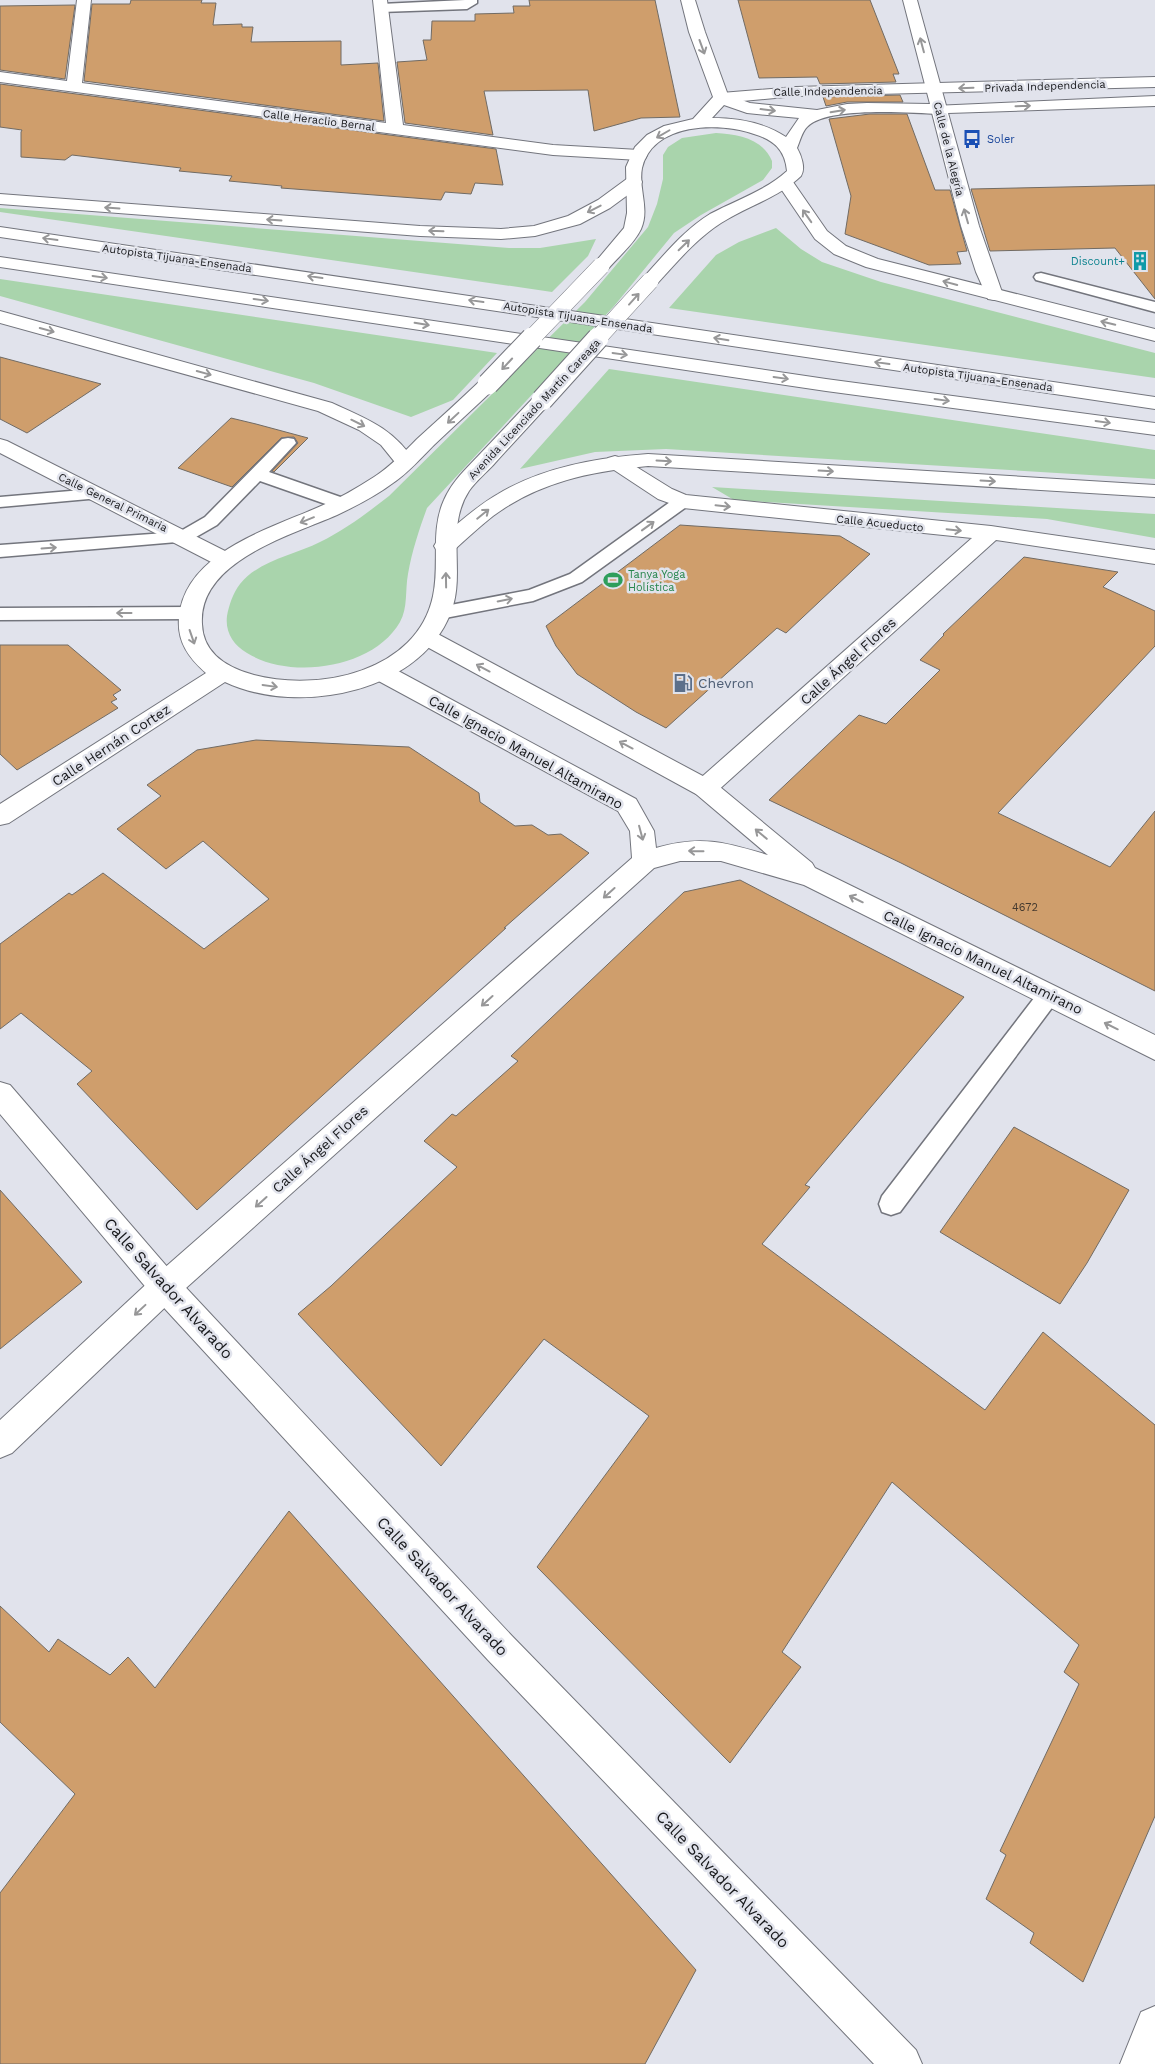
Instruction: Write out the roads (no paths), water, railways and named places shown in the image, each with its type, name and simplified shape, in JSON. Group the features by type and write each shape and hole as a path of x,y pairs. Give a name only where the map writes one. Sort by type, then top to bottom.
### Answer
{"main road":[{"path":"74,86 84,0"},
{"path":"688,0 697,32 721,98 747,108 817,115"},
{"name":"Calle de la Alegría","path":"910,0 965,214 977,254 994,295"},
{"path":"380,4 395,130"},
{"name":"Calle Heraclio Bernal","path":"0,77 553,150 639,155"},
{"name":"Privada Independencia","path":"934,89 1155,82"},
{"name":"Calle Independencia","path":"721,98 764,92 934,89"},
{"path":"698,123 721,98"},
{"name":"Privada Independencia","path":"939,109 1155,101"},
{"name":"Calle Independencia","path":"789,147 802,123 817,115 841,110 939,109"},
{"path":"639,155 651,141 668,130 698,123 745,125 772,136 789,147 795,158 795,172 785,183 820,235 840,250 872,263 1155,335"},
{"name":"Avenida Licenciado Martín Careaga","path":"639,155 634,168 636,216 633,228 601,266 488,384 388,477 343,504 271,534 225,560 200,588 190,613 189,629 198,653 223,673 266,686 306,689 336,685 381,672 408,655 426,637 440,613 446,590 447,522 452,504 460,488 684,244 714,220 785,183"},
{"path":"0,199 410,230 502,234 535,231 574,220 604,204 634,182"},
{"name":"Autopista Tijuana-Ensenada","path":"0,232 1155,403"},
{"path":"0,262 816,383 1155,429"},
{"path":"0,317 325,406 366,426 388,441 405,462"},
{"name":"Calle General Primaria","path":"0,446 183,537 225,560"},
{"path":"446,546 487,510 512,494 552,477 615,462 648,460 1155,491"},
{"name":"Calle Acueducto","path":"615,462 665,494 683,501 991,534 1155,557"},
{"name":"Calle Ángel Flores","path":"706,788 991,534"},
{"name":"Calle Ignacio Manuel Altamirano","path":"426,637 706,788 812,877"},
{"name":"Calle Ignacio Manuel Altamirano","path":"381,672 627,805 642,830 645,861 680,851 720,851 812,877 1155,1048"},
{"name":"Calle Hernán Cortez","path":"0,816 223,673"},
{"name":"Calle Ángel Flores","path":"0,1442 165,1287 645,861"},
{"name":"Calle Salvador Alvarado","path":"0,1094 165,1287 500,1648 902,2064"},
{"path":"1140,2064 1155,2026"}],"lane":[{"path":"380,4 466,5 472,3 471,0"},
{"path":"1041,278 1155,308"},
{"path":"0,551 183,537 211,520 288,444"},
{"path":"258,474 343,504"},
{"path":"0,502 94,494"},
{"path":"440,613 532,595 576,578 683,501"},
{"path":"0,614 190,613"},
{"path":"891,1204 1049,995"}],"place":[{"name":"Soler","path":"972,139"},
{"name":"Discount+","path":"1140,261"},
{"name":"Tanya Yoga Holística","path":"613,580"},
{"name":"Chevron","path":"683,683"}]}
